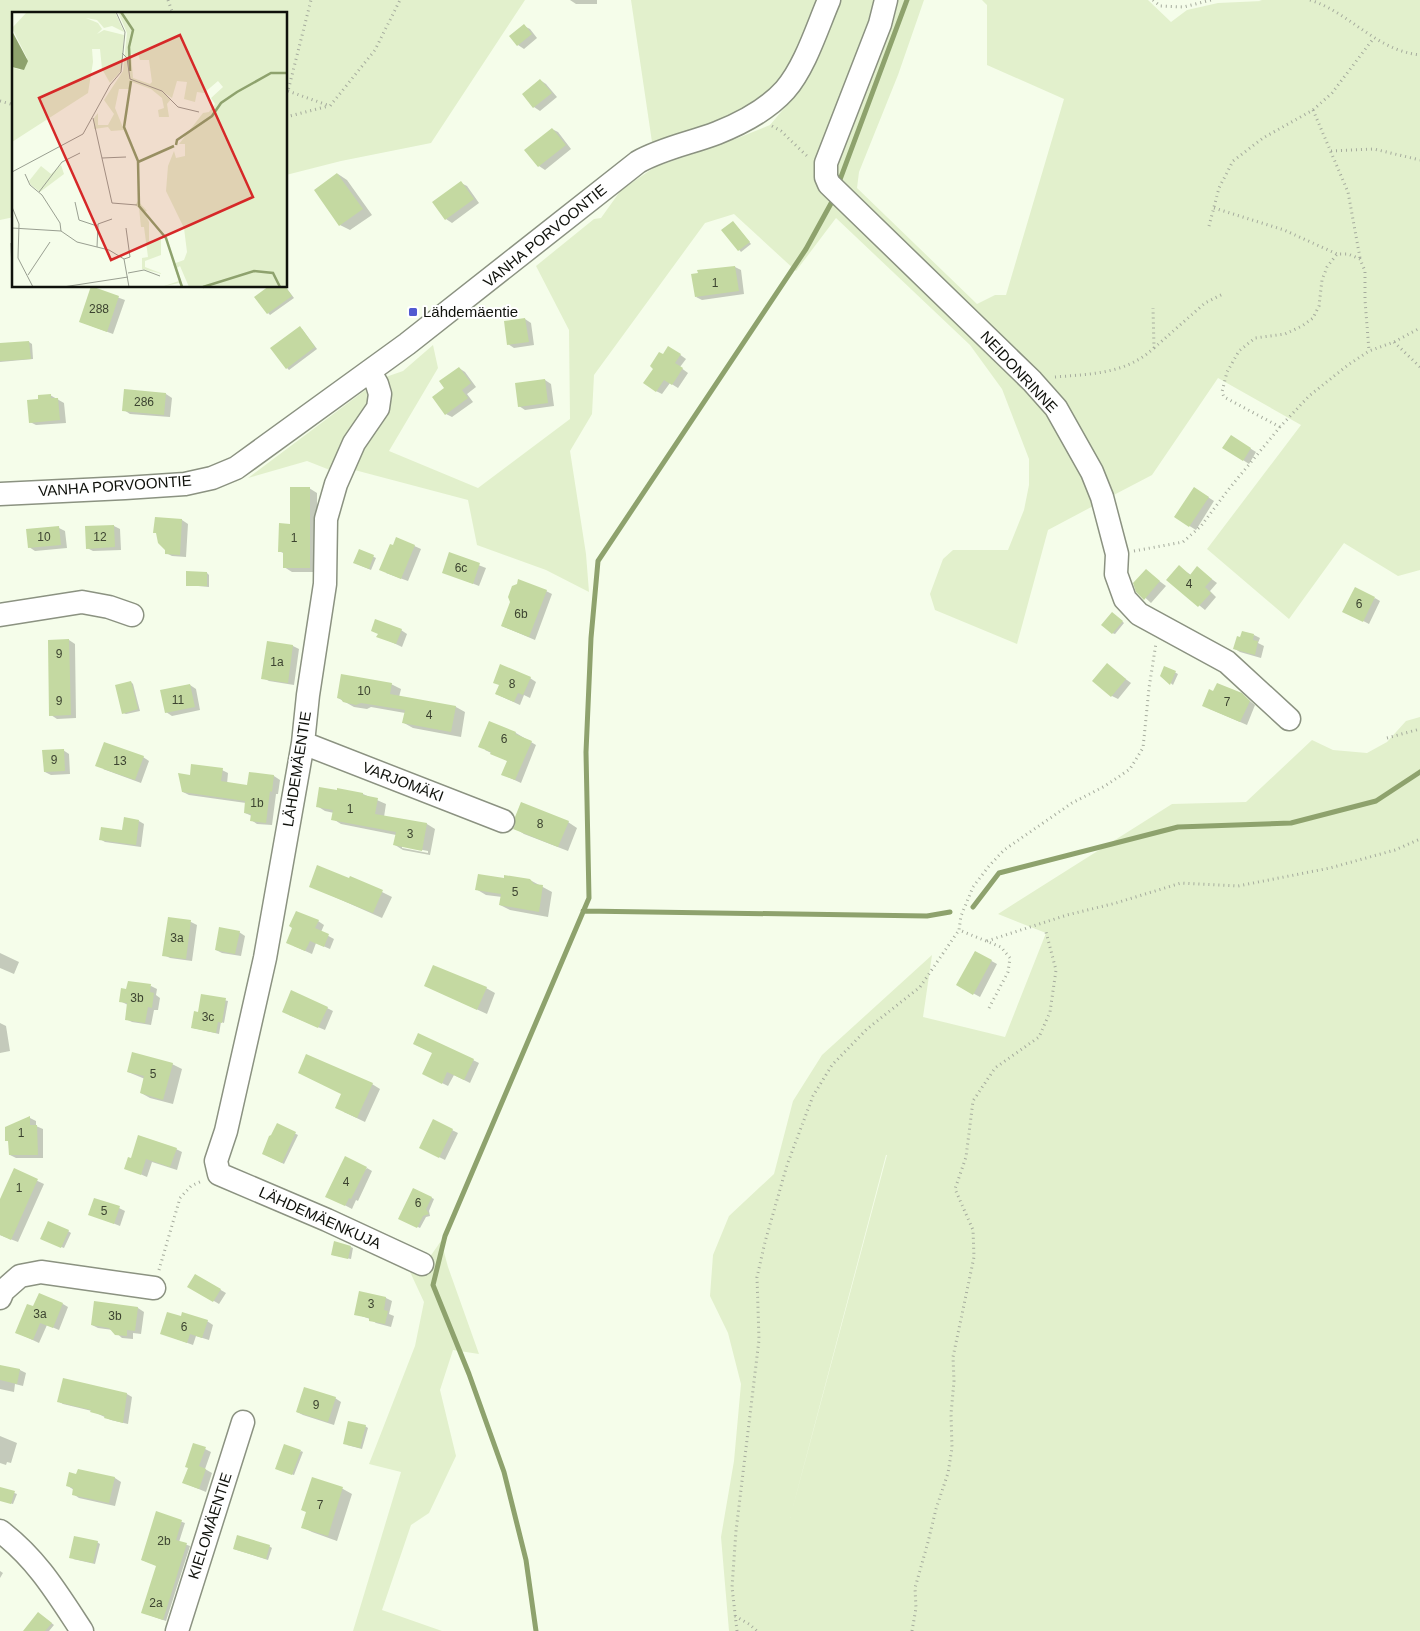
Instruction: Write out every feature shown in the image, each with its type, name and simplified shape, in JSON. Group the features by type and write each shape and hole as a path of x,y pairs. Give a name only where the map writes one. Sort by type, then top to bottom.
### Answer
{"street":[{"name":"VANHA PORVOONTIE","path":"0,494 185,484 212,478 236,468 370,372 491,280 638,162 683,143 717,133 747,119 772,102 786,89 798,71 829,0"},
{"path":"826,177 826,163 880,24 886,0"},
{"name":"NEIDONRINNE","path":"826,177 843,198 1032,381 1056,408 1092,472 1102,497 1117,554 1116,574 1125,599 1139,614 1227,662 1289,720"},
{"name":"LÄHDEMÄENTIE","path":"219,1174 216,1161 226,1131 265,958 303,743 308,695 325,584 326,520 336,484 354,443 378,408 380,394 378,384 370,372"},
{"path":"0,614 82,602 109,607 132,615"},
{"name":"VARJOMÄKI","path":"303,743 503,821"},
{"name":"LÄHDEMÄENKUJA","path":"219,1174 327,1220 422,1264"},
{"path":"1,1293 20,1276 41,1272 154,1288"},
{"name":"KIELOMÄENTIE","path":"177,1631 243,1422"},
{"path":"0,1531 15,1542 36,1563 82,1631"}],"path":[{"path":"168,0 172,12"},
{"path":"288,88 312,0"},
{"path":"288,116 330,106 374,50 400,0"},
{"path":"1152,0 1160,6 1184,6 1211,0"},
{"path":"1310,0 1321,4 1374,38 1407,54 1420,55"},
{"path":"1209,226 1219,188 1234,161 1262,138 1313,110 1332,93 1374,38"},
{"path":"288,92 330,106"},
{"path":"1313,110 1348,192 1360,259 1365,271 1369,351"},
{"path":"747,119 770,125 781,131 826,177"},
{"path":"1331,151 1374,149 1420,160"},
{"path":"1214,208 1284,230 1337,254 1348,254 1360,259"},
{"path":"1280,427 1224,397 1222,392 1227,372 1238,351 1255,338 1285,334 1313,318 1319,306 1322,280 1327,267 1337,254"},
{"path":"1032,381 1120,369 1145,357 1205,303 1223,294"},
{"path":"1153,308 1154,348"},
{"path":"1117,554 1183,542 1201,526 1280,427 1309,396 1369,351 1394,342 1420,328"},
{"path":"1394,342 1420,366"},
{"path":"737,1631 732,1587 736,1531 759,1340 757,1277 764,1242 787,1165 813,1096 832,1065 867,1029 920,987 959,930 961,916 973,887 1004,850 1072,803 1104,786 1130,769 1143,748 1149,688 1156,644 1162,626"},
{"path":"1387,738 1420,729"},
{"path":"987,941 1067,915 1181,883 1238,886 1330,868 1394,850 1420,839"},
{"path":"959,930 1001,947 1010,958 1008,972 989,1008"},
{"path":"912,1631 916,1608 914,1588 936,1508 948,1473 952,1448 953,1357 974,1257 974,1230 955,1189 966,1157 974,1101 995,1068 1039,1037 1050,1012 1056,970 1046,932"},
{"path":"154,1288 180,1198 191,1186 219,1174"},
{"path":"734,1616 757,1631"}],"green space":[{"path":"0,0 525,0 431,143 341,161 288,174 288,12 12,12 12,217 0,220"},
{"path":"631,0 816,0 792,67 763,101 703,130 652,142"},
{"path":"838,0 924,0 898,75 859,172 857,188 977,304 995,295 1006,295 1064,99 987,65 987,5 982,0 1148,0 1171,22 1187,10 1218,3 1262,1 1259,0 1420,0 1420,570 1398,576 1344,543 1289,619 1207,549 1301,425 1218,378 1152,475 1108,498 1044,401 1097,504 1048,530 1017,644 935,610 930,594 943,559 953,550 1008,550 1024,510 1029,485 1029,459 1002,389 970,345 836,218 796,271 734,214 705,223 594,375 592,414 570,451 586,554 589,592 546,570 477,545 468,500 347,468 380,379 403,371 433,345 438,368 389,451 478,488 570,419 569,330 536,266 594,219 601,218 621,190 655,167 770,125 803,86"},
{"path":"372,385 376,394 335,472 307,461 248,478"},
{"path":"1420,717 1420,1631 729,1631 721,1537 734,1461 741,1384 728,1333 710,1296 713,1255 729,1216 774,1174 793,1101 822,1055 932,955 923,1017 1005,1037 1046,933 998,914 1172,804 1246,802 1312,740 1333,750 1367,753 1387,742 1406,721","holes":["886,1155 887,1155 790,1518"]},
{"path":"441,1241 448,1267 479,1354 453,1350 440,1390 456,1456 429,1513 411,1525 382,1610 442,1631 353,1631 401,1472 369,1464 415,1346 424,1302 405,1261 427,1261"}],"building":[{"path":"524,24 532,34 517,46 509,36"},
{"path":"540,79 552,93 533,108 522,94"},
{"path":"552,128 566,145 538,167 524,150"},
{"path":"337,173 363,209 339,226 314,190"},
{"path":"461,181 474,199 445,220 432,202"},
{"path":"733,221 750,242 738,251 721,230"},
{"path":"735,266 739,291 695,297 691,274 698,273 697,270"},
{"path":"90,288 97,288 119,296 107,332 79,322"},
{"path":"266,288 286,288 292,296 267,314 254,297"},
{"path":"525,318 529,342 507,345 504,321"},
{"path":"300,326 315,347 286,369 270,348"},
{"path":"29,341 31,359 0,361 0,343"},
{"path":"668,346 681,354 675,363 683,368 672,385 664,380 656,392 643,383 653,369 650,366 659,352 663,354"},
{"path":"459,367 471,383 462,390 468,398 445,415 432,397 444,388 439,381"},
{"path":"545,379 548,403 518,407 515,383"},
{"path":"124,389 166,393 164,415 122,411"},
{"path":"51,394 51,398 58,398 60,420 29,423 27,400 38,399 38,395"},
{"path":"1231,435 1251,448 1243,461 1222,448"},
{"path":"290,487 310,487 310,568 283,568 283,552 278,552 279,523 290,524"},
{"path":"1194,487 1209,497 1189,527 1174,517"},
{"path":"155,517 182,519 180,555 165,554 165,550 158,543 156,533 153,533"},
{"path":"114,525 115,547 86,549 85,526"},
{"path":"59,526 61,545 28,548 26,529"},
{"path":"396,537 415,545 401,579 379,570 390,544 393,545"},
{"path":"359,549 374,555 369,569 353,563"},
{"path":"449,552 480,563 473,584 442,573"},
{"path":"1179,565 1190,575 1197,566 1212,579 1205,587 1211,593 1198,607 1166,580"},
{"path":"1146,569 1160,581 1144,600 1136,592 1133,583"},
{"path":"186,571 207,572 207,586 186,586"},
{"path":"518,579 547,590 529,637 501,626 510,602 508,597 512,586 517,584"},
{"path":"1355,587 1375,597 1363,622 1342,612"},
{"path":"1112,612 1123,621 1112,634 1101,625"},
{"path":"375,619 402,629 396,644 376,637 378,634 371,631"},
{"path":"1242,631 1254,634 1253,640 1258,641 1255,655 1233,649 1237,636 1240,637"},
{"path":"69,639 71,715 49,716 48,640"},
{"path":"267,641 293,645 288,683 261,679"},
{"path":"1107,663 1126,679 1111,697 1092,681"},
{"path":"500,664 531,677 523,695 518,693 514,702 495,694 499,685 493,683"},
{"path":"1164,666 1176,671 1170,685 1160,676"},
{"path":"341,674 392,683 390,694 456,706 451,732 402,723 405,710 343,702 337,698"},
{"path":"131,681 138,709 122,714 115,685"},
{"path":"1217,683 1242,693 1250,701 1240,722 1202,706 1209,689 1213,691"},
{"path":"190,684 195,707 165,713 160,690"},
{"path":"489,721 532,741 515,780 501,775 507,761 478,747"},
{"path":"104,742 144,756 135,780 95,766"},
{"path":"64,749 65,771 44,772 42,750"},
{"path":"191,764 223,768 221,781 247,785 249,772 274,775 266,823 250,821 251,814 244,813 245,801 182,792 178,773 190,775"},
{"path":"319,787 337,790 337,788 378,798 375,814 427,823 422,851 393,845 396,832 331,820 333,810 316,807"},
{"path":"521,802 569,821 558,847 513,829"},
{"path":"124,817 139,820 136,845 99,840 101,827 122,830"},
{"path":"317,865 383,890 373,913 309,887"},
{"path":"478,874 530,879 534,884 543,885 539,912 499,905 501,894 475,890"},
{"path":"296,911 319,920 315,928 329,934 324,947 310,941 305,951 286,943 292,928 289,926"},
{"path":"168,917 191,920 186,959 162,956"},
{"path":"219,927 240,931 235,954 215,950"},
{"path":"975,951 992,960 973,995 956,985"},
{"path":"433,965 487,987 477,1010 424,986"},
{"path":"128,981 151,984 150,992 154,993 152,1008 148,1007 145,1023 125,1020 127,1003 119,1002 121,988 126,989"},
{"path":"291,990 328,1007 318,1028 282,1012"},
{"path":"201,994 226,998 222,1023 218,1022 216,1033 191,1028 194,1011 198,1012"},
{"path":"418,1033 474,1059 464,1080 447,1072 442,1084 422,1074 432,1053 413,1044"},
{"path":"132,1052 173,1063 163,1100 140,1093 144,1076 127,1072"},
{"path":"306,1054 373,1083 357,1118 335,1108 341,1094 298,1073"},
{"path":"30,1116 30,1125 37,1125 38,1155 9,1155 8,1141 5,1141 5,1127"},
{"path":"433,1119 453,1129 439,1158 419,1148"},
{"path":"277,1123 296,1132 282,1163 262,1154 269,1136"},
{"path":"138,1135 177,1148 170,1167 146,1159 141,1175 124,1169 128,1157 131,1158"},
{"path":"345,1156 367,1167 351,1199 349,1198 345,1206 325,1197"},
{"path":"14,1168 38,1179 11,1240 0,1235 0,1199"},
{"path":"413,1188 432,1197 426,1209 429,1214 423,1216 417,1228 398,1219"},
{"path":"94,1198 120,1206 114,1224 88,1215"},
{"path":"48,1221 69,1230 61,1248 40,1239"},
{"path":"334,1241 351,1246 348,1259 331,1255"},
{"path":"195,1274 221,1289 213,1302 187,1287"},
{"path":"359,1291 386,1297 384,1310 388,1311 385,1324 369,1321 369,1318 354,1315"},
{"path":"39,1293 63,1303 53,1328 40,1323 33,1340 15,1333 27,1304 33,1306"},
{"path":"94,1301 138,1307 135,1331 127,1330 127,1336 115,1335 109,1328 91,1325"},
{"path":"167,1312 181,1316 182,1312 208,1320 202,1338 190,1334 187,1343 160,1334"},
{"path":"0,1365 20,1369 17,1384 0,1380"},
{"path":"63,1378 127,1393 123,1423 104,1418 105,1416 90,1412 91,1410 57,1402"},
{"path":"304,1387 336,1397 328,1422 296,1412"},
{"path":"348,1421 366,1425 360,1448 343,1444"},
{"path":"193,1443 206,1447 199,1466 206,1469 199,1489 182,1483 188,1468 185,1467"},
{"path":"284,1444 301,1450 292,1475 275,1469"},
{"path":"78,1469 115,1477 109,1503 72,1495 73,1488 66,1486 69,1472 76,1474"},
{"path":"312,1477 343,1487 328,1536 301,1528 306,1512 301,1510"},
{"path":"0,1487 15,1491 11,1504 0,1501"},
{"path":"156,1511 182,1520 176,1540 187,1543 163,1620 141,1613 156,1566 141,1560"},
{"path":"237,1535 270,1545 266,1559 233,1549"},
{"path":"74,1536 98,1541 93,1563 69,1558"},
{"path":"38,1612 52,1623 45,1631 23,1631"}],"waterway":[{"path":"838,185 907,0"},
{"path":"536,1631 526,1560 504,1472 469,1374 433,1285 445,1236 589,898 586,752 591,638 598,561 806,249 834,198"},
{"path":"973,907 999,873 1178,827 1291,823 1376,801 1420,772"},
{"path":"583,911 927,916 950,912"}],"place":[{"name":"Lähdemäentie","path":"413,312"}]}
